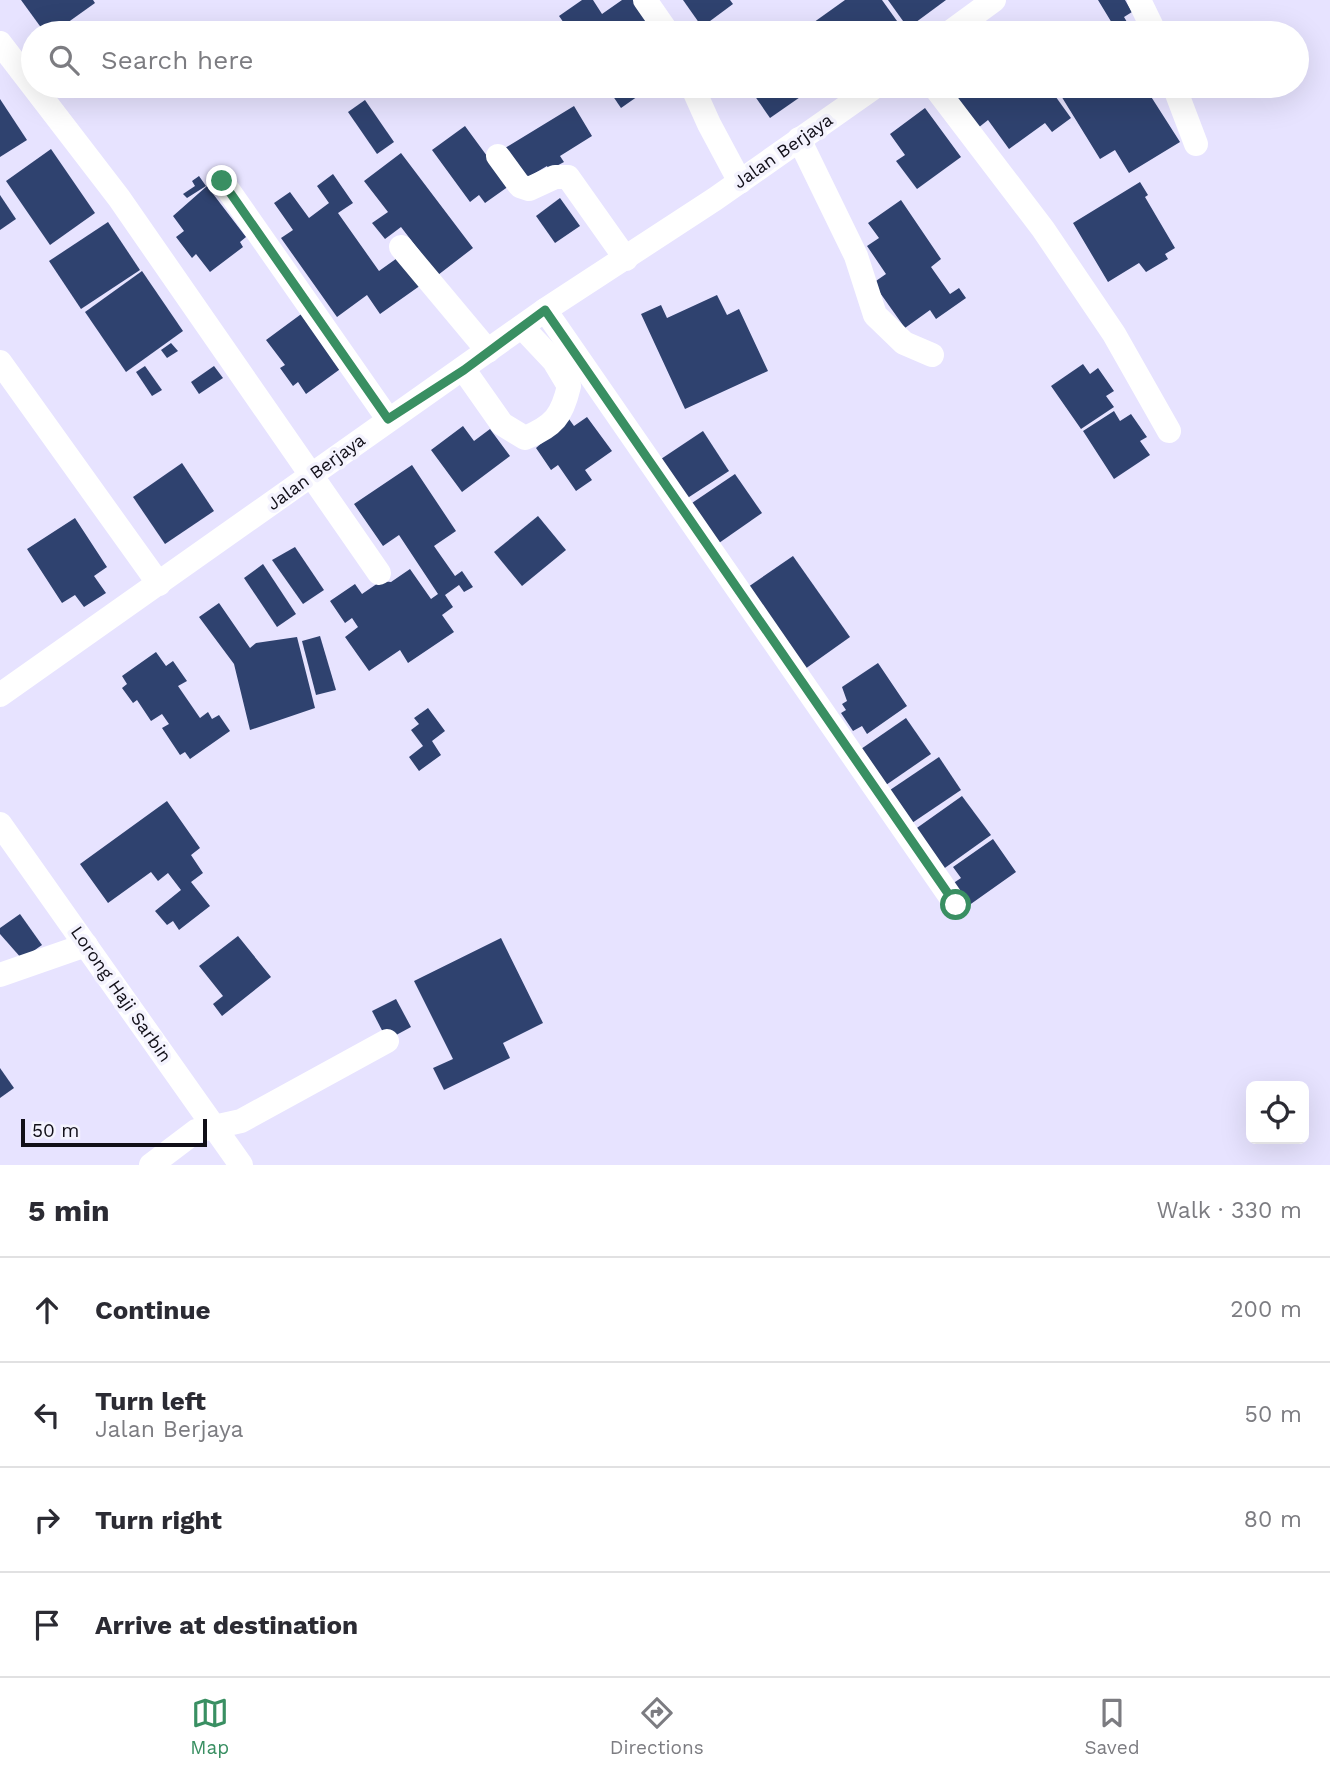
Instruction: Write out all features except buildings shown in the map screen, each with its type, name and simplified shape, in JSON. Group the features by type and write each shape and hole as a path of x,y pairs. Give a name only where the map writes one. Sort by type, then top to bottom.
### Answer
{"street":[{"path":"645,0 660,21"},
{"path":"968,8 993,0"},
{"path":"1139,0 1149,21"},
{"path":"0,43 21,70"},
{"path":"42,98 119,198 379,573"},
{"path":"698,98 740,182"},
{"name":"Jalan Berjaya","path":"0,695 312,477 388,419 464,370 545,310 740,182 859,98"},
{"path":"943,98 1043,229 1114,334 1169,430"},
{"path":"1179,98 1196,144"},
{"path":"799,139 856,256 875,315 904,343 932,355"},
{"path":"498,156 520,186 529,189 555,177 568,177 626,259"},
{"path":"222,181 388,419"},
{"path":"401,247 488,351"},
{"path":"545,310 956,905"},
{"path":"464,370 502,424 525,438 548,426 564,409 569,386 554,361 522,327"},
{"path":"0,362 159,583"},
{"name":"Lorong Haji Sarbin","path":"0,824 241,1165"},
{"path":"0,975 86,946"},
{"path":"150,1165 196,1131 241,1121 387,1041"}],"route":[{"path":"222,181 388,419 464,370 545,310 956,905"}]}
